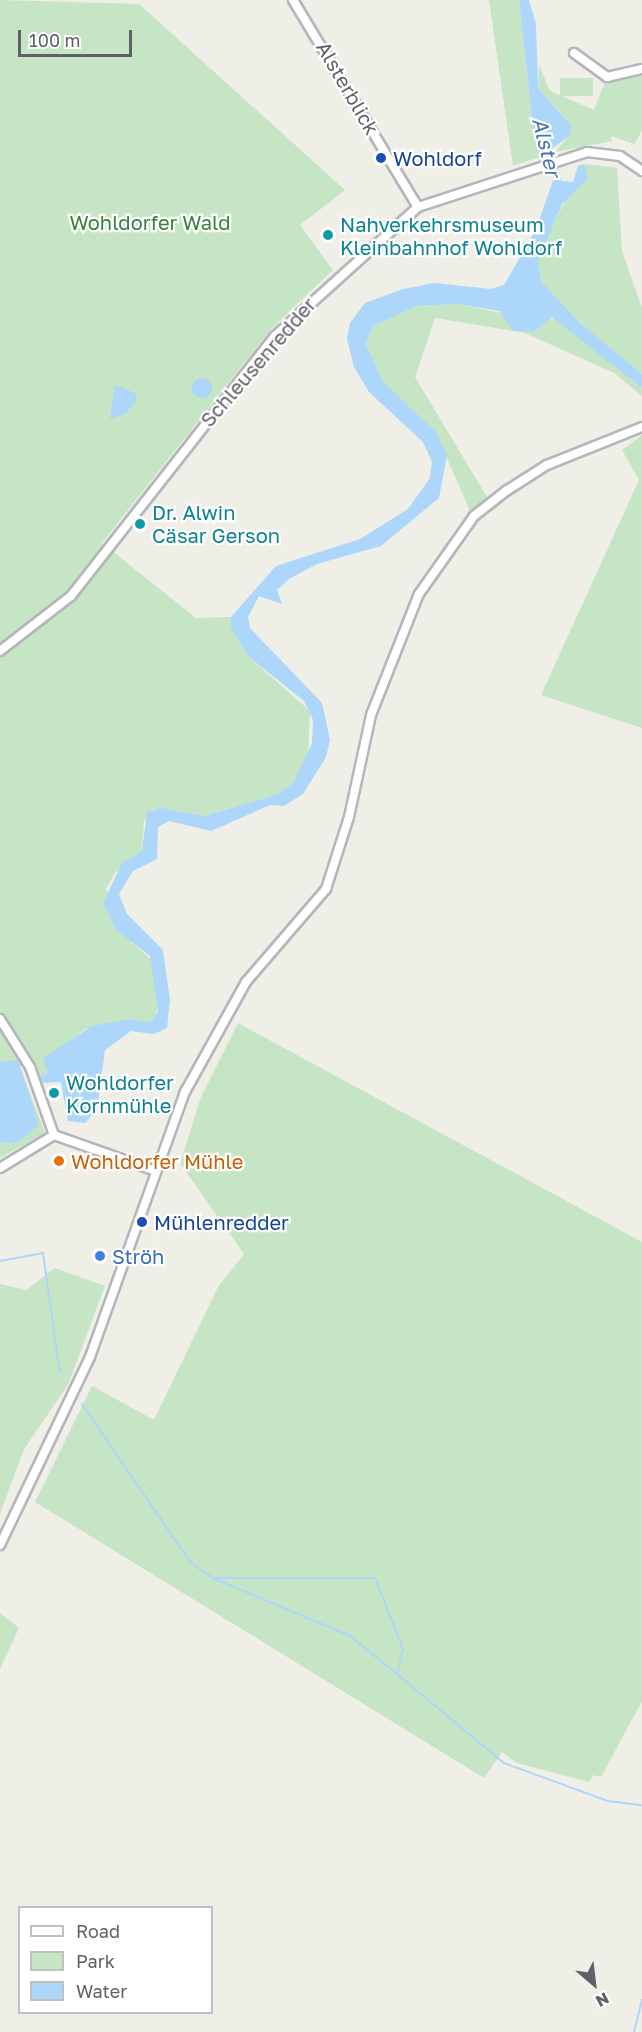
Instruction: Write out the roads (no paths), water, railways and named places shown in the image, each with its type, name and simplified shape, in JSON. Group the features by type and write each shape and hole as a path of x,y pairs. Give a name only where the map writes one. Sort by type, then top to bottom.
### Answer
{"street":[{"name":"Alsterblick","path":"293,0 418,207"},
{"path":"574,53 607,77 642,69"},
{"name":"Schleusenredder","path":"0,651 71,596 275,336 418,207 581,153 620,156 642,171"},
{"path":"0,1545 90,1357 153,1170 185,1092 246,982 326,889 349,817 371,715 402,630 442,557 474,516 506,491 547,465 642,427"},
{"path":"0,1019 30,1067 54,1135"},
{"path":"54,1135 153,1170"},
{"path":"0,1168 54,1135"}],"water":[{"name":"Alster","path":"519,0 529,0 536,24 538,88 571,125 569,136 553,148 561,181 573,182 578,166 584,164 588,179 562,204 538,261 541,281 579,322 642,374 642,388 552,317 534,332 514,331 499,311 458,304 416,306 373,326 366,344 383,382 435,431 447,455 439,498 381,546 317,564 289,579 277,590 282,604 259,596 248,617 250,628 322,703 330,740 326,757 303,794 284,806 270,805 211,831 169,821 158,827 157,859 133,871 119,894 127,914 163,950 170,1000 167,1028 154,1034 131,1031 105,1050 97,1110 85,1123 68,1121 61,1082 43,1083 40,1076 48,1073 43,1058 92,1026 131,1019 150,1023 158,1012 150,956 116,930 103,903 122,863 142,851 147,812 161,808 205,816 278,794 294,782 312,743 313,720 304,701 249,657 231,628 231,617 276,566 360,539 408,509 430,478 432,462 423,442 369,392 354,367 347,339 350,323 365,303 403,289 434,283 491,289 504,285 535,231 554,178 545,145 533,127"},
{"path":"198,378 206,378 212,384 212,392 206,398 198,398 192,392 192,384"},
{"path":"115,385 135,393 137,400 126,413 110,419"},
{"path":"18,1060 39,1125 17,1143 0,1142 0,1062"}],"waterway":[{"path":"0,1261 43,1253 60,1373"},
{"path":"82,1404 191,1563 213,1578 375,1578 403,1649 397,1674 504,1763 608,1801 642,1805"},
{"path":"213,1578 350,1636 397,1674"},
{"path":"634,2032 642,2000"}],"place":[{"name":"Wohldorf","path":"381,158"},
{"name":"Nahverkehrsmuseum Kleinbahnhof Wohldorf","path":"328,235"},
{"name":"Dr. Alwin Cäsar Gerson","path":"140,524"},
{"name":"Wohldorfer Kornmühle","path":"54,1093"},
{"name":"Wohldorfer Mühle","path":"59,1161"},
{"name":"Mühlenredder","path":"142,1222"},
{"name":"Ströh","path":"100,1256"}],"park label":[{"name":"Wohldorfer Wald","path":"150,222"}]}
